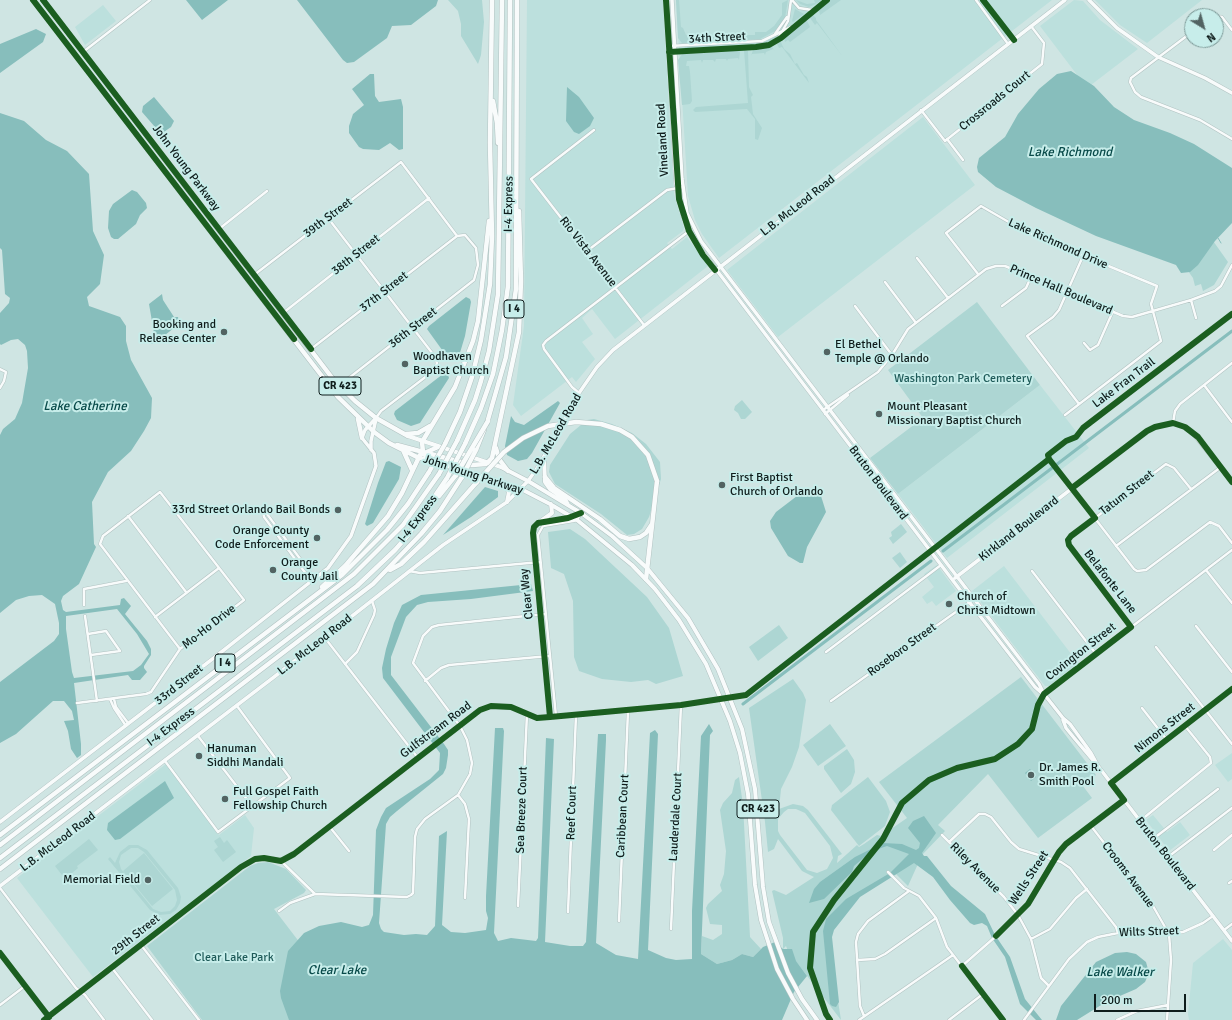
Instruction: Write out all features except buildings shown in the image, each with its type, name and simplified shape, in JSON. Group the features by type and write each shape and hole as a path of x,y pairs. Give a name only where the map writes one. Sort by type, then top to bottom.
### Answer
{"highway":[{"name":"John Young Parkway","path":"33,0 338,397 358,419 374,432 389,443 418,457"},
{"name":"John Young Parkway","path":"43,0 340,386 376,418 400,433 408,436"},
{"name":"I 4","path":"0,835 342,575 372,547 408,504 430,472 460,412 472,377 482,340 490,284 492,0"},
{"name":"I-4 Express","path":"0,845 354,574 403,524 439,474 457,441 473,406 489,351 496,314 499,275 502,0"},
{"name":"I-4 Express","path":"0,858 340,599 395,550 425,513 447,478 465,444 481,408 493,374 502,330 508,286 510,0"},
{"name":"I 4","path":"0,869 384,574 428,527 462,477 488,422 506,357 514,304 517,0"},
{"path":"64,40 76,50 83,52"},
{"path":"491,90 497,123 500,160"},
{"path":"389,443 472,465 482,466 489,462 494,455 516,351 520,309 520,242 516,163"},
{"path":"429,461 423,452 422,442 455,387 473,341 478,321 491,209"},
{"path":"236,263 254,275"},
{"path":"297,343 311,349"},
{"path":"358,419 362,438"},
{"path":"425,513 456,475 488,422"},
{"path":"384,574 401,564 416,550 504,452 523,438 545,427 576,422 606,426 632,437 648,455 657,481 646,579"},
{"path":"400,433 418,433 434,423"},
{"path":"496,445 499,459 508,471"},
{"path":"300,608 344,566 378,528 395,505 418,457 423,452 438,447"},
{"path":"403,450 412,470"},
{"path":"544,477 554,488 600,519 620,536 629,539 640,537 646,533 652,524"}],"main road":[{"name":"John Young Parkway","path":"408,436 422,442 489,462 528,481 581,513 612,536 647,568 672,596 697,631 720,674 738,716 754,779 764,893 773,935 788,974 817,1020"},
{"name":"John Young Parkway","path":"418,457 521,489 577,520 614,548 646,579 671,609 694,642 713,677 730,721 745,779 756,897 765,937 782,979 800,1011 807,1020"},
{"path":"544,458 544,477 547,485 565,499 568,505"},
{"path":"504,483 509,492 507,502"},
{"path":"538,523 552,513 550,504"}],"street":[{"path":"83,52 150,0"},
{"name":"Vineland Road","path":"666,0 677,187 683,216 689,231 703,255 715,270"},
{"name":"Vineland Road","path":"672,0 683,187 688,213 693,227 720,266"},
{"path":"791,0 799,8 808,11 814,9"},
{"name":"34th Street","path":"765,46 776,39 788,21 791,0"},
{"name":"34th Street","path":"669,52 765,46 778,40 826,0"},
{"path":"976,0 1008,44"},
{"path":"983,0 1014,40"},
{"name":"L.B. McLeod Road","path":"0,887 325,638 408,571 443,545 507,502 528,481 544,458 579,393 605,358 644,325 1065,0"},
{"path":"1089,0 1118,28 1158,58 1204,78 1232,93"},
{"path":"774,35 782,26 790,11"},
{"path":"1224,20 1232,30"},
{"name":"34th Street","path":"669,46 754,42 767,39 793,26"},
{"name":"Crossroads Court","path":"922,110 945,141 947,140 1042,64 1044,43 1031,26"},
{"path":"1184,38 1131,78 1130,82 1135,92 1141,97 1200,120 1232,139"},
{"name":"Rio Vista Avenue","path":"594,130 531,179 644,325"},
{"path":"947,140 963,160"},
{"name":"39th Street","path":"254,275 402,162 429,198"},
{"path":"587,251 667,190 683,187"},
{"path":"219,230 267,191"},
{"path":"429,198 457,236"},
{"name":"38th Street","path":"283,313 429,198"},
{"name":"Lake Richmond Drive","path":"978,274 946,233 981,206 1026,232 1157,286 1151,301 1152,312"},
{"path":"328,218 414,328 436,358 437,364 432,372 381,411 368,427 362,438"},
{"path":"579,393 572,387 544,349 543,345 546,341 689,231"},
{"name":"36th Street","path":"340,386 474,280 478,265 476,248 465,235 457,236"},
{"name":"37th Street","path":"311,349 457,236"},
{"path":"1079,404 1027,336 1053,317 1059,310 1083,256"},
{"path":"917,258 948,298"},
{"name":"Prince Hall Boulevard","path":"824,412 878,372 892,355 908,329 986,269 1005,266 1113,311 1132,317 1191,300 1215,291 1220,286 1232,265"},
{"name":"Bruton Boulevard","path":"720,266 1021,660 1039,684 1044,694 1063,718 1070,724 1091,753 1098,766 1232,941"},
{"name":"Bruton Boulevard","path":"715,270 1016,663 1035,687 1044,694"},
{"path":"1002,306 1026,288 1031,278"},
{"path":"885,282 916,323"},
{"path":"1191,300 1196,318"},
{"path":"855,306 892,355"},
{"path":"1084,343 1090,350 1098,345 1113,311"},
{"path":"1065,415 1161,341 1152,312"},
{"path":"788,366 793,362"},
{"path":"1232,363 1180,404 1175,411 1173,423 1185,427 1192,432 1232,482"},
{"path":"0,368 6,372 4,381 0,388"},
{"path":"1204,385 1232,422"},
{"name":"33rd Street","path":"371,450 371,441 376,418"},
{"name":"Kirkland Boulevard","path":"952,580 1146,431 1154,427 1173,423"},
{"name":"33rd Street","path":"0,822 128,725 313,581 336,559 353,530 376,466 376,457 362,438"},
{"path":"855,453 860,450"},
{"name":"Tatum Street","path":"1071,550 1068,540 1071,536 1166,464 1174,468 1191,489"},
{"path":"1116,546 1220,467"},
{"path":"1060,473 1137,571 1146,570 1210,522 1219,526 1232,543"},
{"path":"155,617 219,568 160,492 103,536 100,541 101,546 126,581 180,649"},
{"path":"894,503 898,500"},
{"path":"263,512 267,514 313,581 264,517 263,512"},
{"path":"538,523 572,517 581,513"},
{"path":"577,520 581,513"},
{"path":"128,516 186,592"},
{"name":"Clear Way","path":"556,716 538,535 541,528 546,525 577,520"},
{"name":"Clear Way","path":"538,523 534,527 533,533 550,717"},
{"name":"Belafonte Lane","path":"1071,550 1131,627"},
{"name":"Covington Street","path":"1044,694 1232,550"},
{"path":"408,571 420,573 540,562"},
{"path":"826,652 941,565"},
{"name":"Mo-Ho Drive","path":"77,703 151,692 180,649 244,600 219,568"},
{"path":"1032,570 1096,654"},
{"path":"1206,570 1232,603"},
{"path":"84,605 84,590 126,581"},
{"name":"Roseboro Street","path":"831,701 974,599"},
{"path":"345,664 357,652 374,615 375,610 371,600"},
{"path":"279,911 303,897 315,894 407,897 413,893 415,837 417,829 425,819 458,795 470,774 472,763 467,740 460,726 413,663 423,636 432,627 545,614"},
{"path":"85,616 97,701"},
{"path":"1196,626 1232,672"},
{"path":"88,634 106,632 120,651 91,655"},
{"path":"999,640 1003,637"},
{"path":"325,638 418,758"},
{"path":"1156,647 1232,744"},
{"path":"425,681 441,668 449,665 550,656"},
{"path":"1016,663 1021,660"},
{"name":"Nimons Street","path":"1111,783 1232,689"},
{"path":"112,699 128,725"},
{"name":"Gulfstream Road","path":"281,861 294,854 480,710 491,706 511,707 537,718 628,711 681,705"},
{"name":"Lauderdale Court","path":"671,929 681,705"},
{"path":"165,761 218,832 290,778 237,706"},
{"path":"1142,708 1167,740"},
{"name":"Caribbean Court","path":"618,921 628,711"},
{"name":"Sea Breeze Court","path":"518,906 525,730 527,714"},
{"name":"Reef Court","path":"568,912 576,715"},
{"path":"1140,821 1212,763 1210,757 1185,726"},
{"path":"198,736 252,806"},
{"path":"1154,839 1218,789"},
{"path":"458,795 465,804 469,819 465,898"},
{"name":"Wells Street","path":"962,966 1018,915 1035,894 1053,859 1066,844 1124,800"},
{"path":"1168,857 1232,808"},
{"path":"949,842 979,814 985,814 991,817 1011,842 1019,849 1053,859 1070,868 1116,927 1118,933"},
{"path":"329,826 349,851"},
{"name":"Crooms Avenue","path":"1091,826 1153,906 1169,934 1171,960 1167,1020"},
{"name":"Riley Avenue","path":"942,835 1004,897 1018,915 1031,939 1043,982 1049,986"},
{"path":"1214,850 1232,836"},
{"name":"29th Street","path":"44,1020 242,867 255,859 264,858 281,861"},
{"path":"281,861 315,894"},
{"path":"889,872 908,891 919,896 936,918 944,939 953,955 1003,1020"},
{"path":"0,887 76,988 104,1020"},
{"path":"1031,939 1050,929 1076,898 1087,889"},
{"path":"864,1016 860,1006 856,942 858,934 863,925 908,891"},
{"name":"Wilts Street","path":"1024,1020 1070,959 1082,947 1098,938 1118,933 1169,934 1193,928 1213,916"},
{"path":"857,960 875,959 885,954 936,918"},
{"path":"1224,930 1232,924"},
{"path":"141,945 198,1020"},
{"path":"0,955 49,1017"},
{"path":"859,1020 953,955"},
{"path":"112,968 152,1020"},
{"path":"0,1005 25,986"},
{"path":"949,1020 983,994"},
{"path":"1117,1020 1137,1010 1168,1004"}],"shaded area":[{"path":"527,0 663,0 674,194 684,228 683,231 667,243 672,249 687,237 708,266 615,339 592,309 582,318 593,334 582,342 595,359 576,382 572,377 521,416 513,405 524,326"},
{"path":"676,0 1052,0 719,258 702,234 695,220 688,196"},
{"path":"1074,0 1083,1 1100,20 1138,49 1087,88 1040,26"},
{"path":"1095,0 1202,0 1192,8 1184,8 1184,14 1147,43 1120,25"},
{"path":"103,5 116,21 85,45 75,27"},
{"path":"923,117 975,185 778,337 727,270"},
{"path":"1040,385 1089,448 947,558 898,494"},
{"path":"937,565 956,591 936,606 932,601 927,604 922,597 934,587 924,574"},
{"path":"1004,566 1078,663 1049,686 1045,686 972,591"},
{"path":"1232,753 1232,779 1228,782 1215,765"},
{"path":"166,764 219,835 245,815 254,828 251,856 93,977 17,878"},
{"path":"1153,815 1167,832 1180,822 1190,835 1169,851 1146,820"},
{"path":"1223,939 1232,950 1232,1020 1189,1020 1188,1014 1193,963"}],"green space":[{"path":"448,0 482,0 484,22 481,55 478,64 461,36 461,24 458,11"},
{"path":"676,0 679,0 681,27 686,35 691,36 692,38 705,38 706,35 707,37 719,37 721,34 723,37 736,36 736,33 738,35 738,39 734,41 682,43 678,38"},
{"path":"788,0 785,18 775,31 760,39 744,39 744,33 745,35 755,35 755,32 766,32 774,26 782,15 782,3"},
{"path":"796,0 807,4 815,3 814,0 822,0 809,7 800,4"},
{"path":"831,0 841,0 820,15 819,10"},
{"path":"795,9 804,14 793,22 792,21"},
{"path":"813,15 843,57 817,23 815,25 810,18"},
{"path":"804,21 807,21 810,27 790,42 788,40 785,42 784,37"},
{"path":"778,35 766,44 744,45 765,42"},
{"path":"780,40 784,49 790,54 795,64 797,63 804,75 807,77 809,83 782,47 779,48 777,44"},
{"path":"739,45 682,49 686,47"},
{"path":"771,46 775,51 773,49 766,52 765,55 764,53 752,54 751,56 753,50"},
{"path":"738,50 740,52 739,60 738,58 728,59 727,61 726,59 716,59 715,62 713,60 703,60 702,63 701,60 687,61 686,66 689,66 690,72 692,101 690,104 682,105 678,60 683,53"},
{"path":"744,50 748,51 749,87 753,95 751,97 753,114 762,128 758,140 755,139 755,119 747,109 695,112 693,110 696,107 748,103"},
{"path":"1211,238 1228,262 1214,285 1203,291 1201,284 1195,286 1193,278 1181,261"},
{"name":"Washington Park Cemetery","path":"977,302 1040,385 898,494 870,458 923,418 888,370"},
{"path":"742,400 752,412 745,419 741,419 738,413 734,410 735,406"},
{"path":"594,419 612,424 632,433 646,444 660,462 661,479 649,517 642,529 634,534 627,535 601,514 555,484 549,472 550,465 570,434 587,420"},
{"path":"901,524 907,532 893,544 889,538 892,536 891,532"},
{"path":"570,529 585,539 647,597 669,628 683,676 656,684 648,680 631,682 602,679 579,671 574,657 573,601 564,574 551,568 548,532"},
{"path":"900,552 907,562 900,568 892,558"},
{"path":"779,625 788,638 758,661 749,647"},
{"path":"1021,677 1096,775 1083,786 1092,798 1038,838 988,774 938,825 945,831 922,855 908,886 896,874 853,898 827,930 841,1020 788,951 786,946 783,949 783,938 772,891 774,890 786,895 814,877 802,871 778,839 774,849 768,852 749,708 793,679 803,693 806,700 799,747 792,767 781,789 779,809 793,804 803,806 808,810 842,854 838,856 837,863 857,845 859,847 877,835 881,836 907,818 879,782","holes":["788,809 796,809 805,813 830,846 833,858 827,869 817,873 807,870 780,835 778,831 778,819"]},
{"path":"830,724 846,746 818,766 803,745"},
{"path":"847,749 854,760 855,772 851,784 841,793 824,769 824,766"},
{"path":"739,777 743,805 750,937 761,949 753,957 742,954 732,960 717,964 701,954 702,936 713,940 722,934 722,925 710,924 706,908 708,904 722,891 720,885 724,874 726,851 720,810 723,803 732,793 735,780"},
{"path":"868,777 886,801 890,812 885,826 859,846 831,810 832,805"},
{"path":"220,837 224,843 227,840 236,852 223,862 214,850 218,847 214,841"},
{"path":"89,839 98,850 77,866 78,868 65,879 55,866"},
{"path":"129,845 138,845 147,850 178,888 181,897 180,903 176,910 170,914 159,915 150,910 108,859 110,857 115,863 120,852","holes":["131,848 138,848 144,852 175,890 177,900 175,906 170,911 161,912 153,909 121,869 119,862 121,855"]},
{"name":"Memorial Field","path":"144,853 173,889 152,906 123,871"},
{"name":"Clear Lake Park","path":"268,862 286,869 306,890 304,893 274,909 359,1020 202,1020 147,946 250,866"}],"water":[{"path":"186,0 228,0 202,20"},
{"path":"297,0 438,0 436,6 411,25 392,26 387,38 354,62 347,63 343,60"},
{"path":"36,29 46,34 43,42 0,73 0,44"},
{"name":"Lake Richmond","path":"1071,71 1094,86 1114,107 1134,120 1170,133 1194,144 1232,168 1232,223 1215,241 1198,265 1190,272 1181,273 1176,265 1096,236 1036,208 996,187 978,172 977,167 979,158 1005,137 1018,114 1039,89 1057,74"},
{"path":"370,74 374,74 375,96 379,102 401,99 403,107 403,149 399,150 390,143 379,150 363,149 359,147 349,133 349,126 353,114 364,105 352,89"},
{"path":"567,87 579,97 594,118 590,126 579,134 574,132 566,121"},
{"path":"154,97 174,121 171,127 161,134 142,112 143,106"},
{"name":"Lake Catherine","path":"0,113 24,121 46,140 67,151 89,174 93,231 104,255 100,284 87,297 89,306 120,317 126,326 126,341 131,360 152,398 151,418 144,431 131,451 108,472 92,502 94,544 96,547 79,584 63,596 61,601 63,610 66,612 120,605 121,599 124,598 131,606 125,614 147,641 151,649 151,655 144,666 147,672 140,680 132,680 128,675 74,683 81,744 81,755 77,758 71,749 68,731 64,721 74,720 72,711 64,701 53,701 16,734 0,743 0,682 54,641 59,634 59,623 55,604 42,595 29,596 16,600 0,613 0,435 3,429 15,419 22,403 28,368 27,351 25,345 18,339 11,340 1,345 0,344 0,313 9,303 10,298 5,294 2,250 0,248","holes":["117,609 137,634 149,654 141,665 133,671 74,678 66,629 66,616"]},
{"path":"132,190 137,192 146,203 147,208 140,215 136,224 118,239 114,239 111,237 108,228 109,211 113,204"},
{"path":"162,294 163,300 174,317 178,317 180,327 174,328 156,342 151,344 154,333 149,304"},
{"path":"466,297 470,299 471,302 465,336 459,356 456,360 450,361 427,329"},
{"path":"443,374 448,375 449,378 420,423 411,426 397,420 394,414 395,411"},
{"path":"558,401 560,403 532,453 527,459 518,461 507,455 505,446 511,416 515,422 524,425"},
{"path":"389,461 401,467 399,479 373,523 367,526 365,524 378,483 386,462"},
{"path":"485,487 498,491 498,497 443,535"},
{"path":"810,493 821,496 826,512 807,547 803,563 800,563 788,556 771,528 770,521 776,512 797,496"},
{"name":"Clear Lake","path":"531,584 533,591 471,599 428,602 417,605 406,617 391,657 391,675 444,744 448,750 448,755 446,768 443,774 390,817 386,824 379,923 381,929 384,932 404,935 427,935 435,926 439,836 447,831 442,925 451,932 465,933 486,930 488,918 486,911 486,896 495,728 503,728 494,933 498,941 511,938 536,941 538,938 546,738 554,739 545,942 570,946 583,946 586,942 598,734 606,734 596,943 616,955 638,959 650,733 655,730 658,734 648,950 666,958 676,960 692,959 692,911 701,736 709,724 713,731 710,735 701,954 717,964 732,960 742,954 753,957 763,947 775,942 783,949 792,949 796,961 807,976 794,992 782,1020 289,1020 280,991 288,951 304,933 319,926 341,922 362,927 369,925 373,915 376,830 381,817 386,808 430,779 439,770 440,753 383,678 382,668 386,649 394,623 402,605 421,595"},
{"name":"Dr. James R. Smith Pool","path":"1030,769 1036,777 1031,781 1025,773"},
{"path":"165,781 174,798 120,839 115,840 107,830 108,823"},
{"path":"924,816 936,833 922,853 924,856 927,856 951,886 985,914 995,935 1010,957 1025,999 1042,1020 1036,1020 1020,1004 1005,957 992,938 987,926 982,923 974,925 970,923 933,877 914,863 860,897 834,930 832,937 839,1002 836,1007 830,1004 823,931 826,919 846,899 890,873 909,854 887,846 881,848 867,855 854,866 852,872 824,899 809,903 814,889 820,882 855,857 883,843 902,844 916,850 919,848 920,843 908,828 913,821"},
{"name":"Lake Walker","path":"1127,952 1136,954 1146,962 1149,973 1145,982 1136,989 1106,1002 1077,1020 1056,1020 1061,1006 1096,962 1115,953"}],"waterway":[{"path":"1218,238 1221,243"},
{"path":"943,551 1232,331"},
{"path":"743,704 931,561"}],"cycle path":[{"path":"33,0 294,339"},
{"path":"43,0 311,349"},
{"path":"666,0 679,199 689,231 703,255 715,270"},
{"path":"669,52 769,45 781,38 827,0"},
{"path":"983,0 1014,40"},
{"name":"Lake Fran Trail","path":"830,1020 826,1014 810,968 813,932 834,900 883,839 902,803 929,780 957,768 995,759 1018,744 1032,729 1038,705 1044,694 1131,627 1069,545 1068,540 1071,536 1095,518 1049,459 1048,455 1066,441 1076,437 1083,428 1232,314"},
{"path":"1072,488 1147,431 1155,427 1173,423 1185,427 1198,437 1232,482"},
{"path":"44,1020 241,867 255,859 264,858 281,861 294,854 480,710 491,706 511,707 537,718 681,705 746,695 1049,459"},
{"path":"550,717 533,533 534,527 538,523 568,518 581,513"},
{"path":"996,936 1028,904 1059,852 1066,844 1124,800 1111,783 1232,689"},
{"path":"0,953 49,1017"},
{"path":"962,966 1003,1020"}],"place":[{"name":"Booking and Release Center","path":"224,332"},
{"name":"El Bethel Temple @ Orlando","path":"827,352"},
{"name":"Woodhaven Baptist Church","path":"405,364"},
{"name":"Mount Pleasant Missionary Baptist Church","path":"879,414"},
{"name":"First Baptist Church of Orlando","path":"722,485"},
{"name":"33rd Street Orlando Bail Bonds","path":"338,510"},
{"name":"Orange County Code Enforcement","path":"317,538"},
{"name":"Orange County Jail","path":"273,570"},
{"name":"Church of Christ Midtown","path":"949,604"},
{"name":"Hanuman Siddhi Mandali","path":"199,756"},
{"name":"Dr. James R. Smith Pool","path":"1031,775"},
{"name":"Full Gospel Faith Fellowship Church","path":"225,799"},
{"name":"Memorial Field","path":"148,880"}]}
